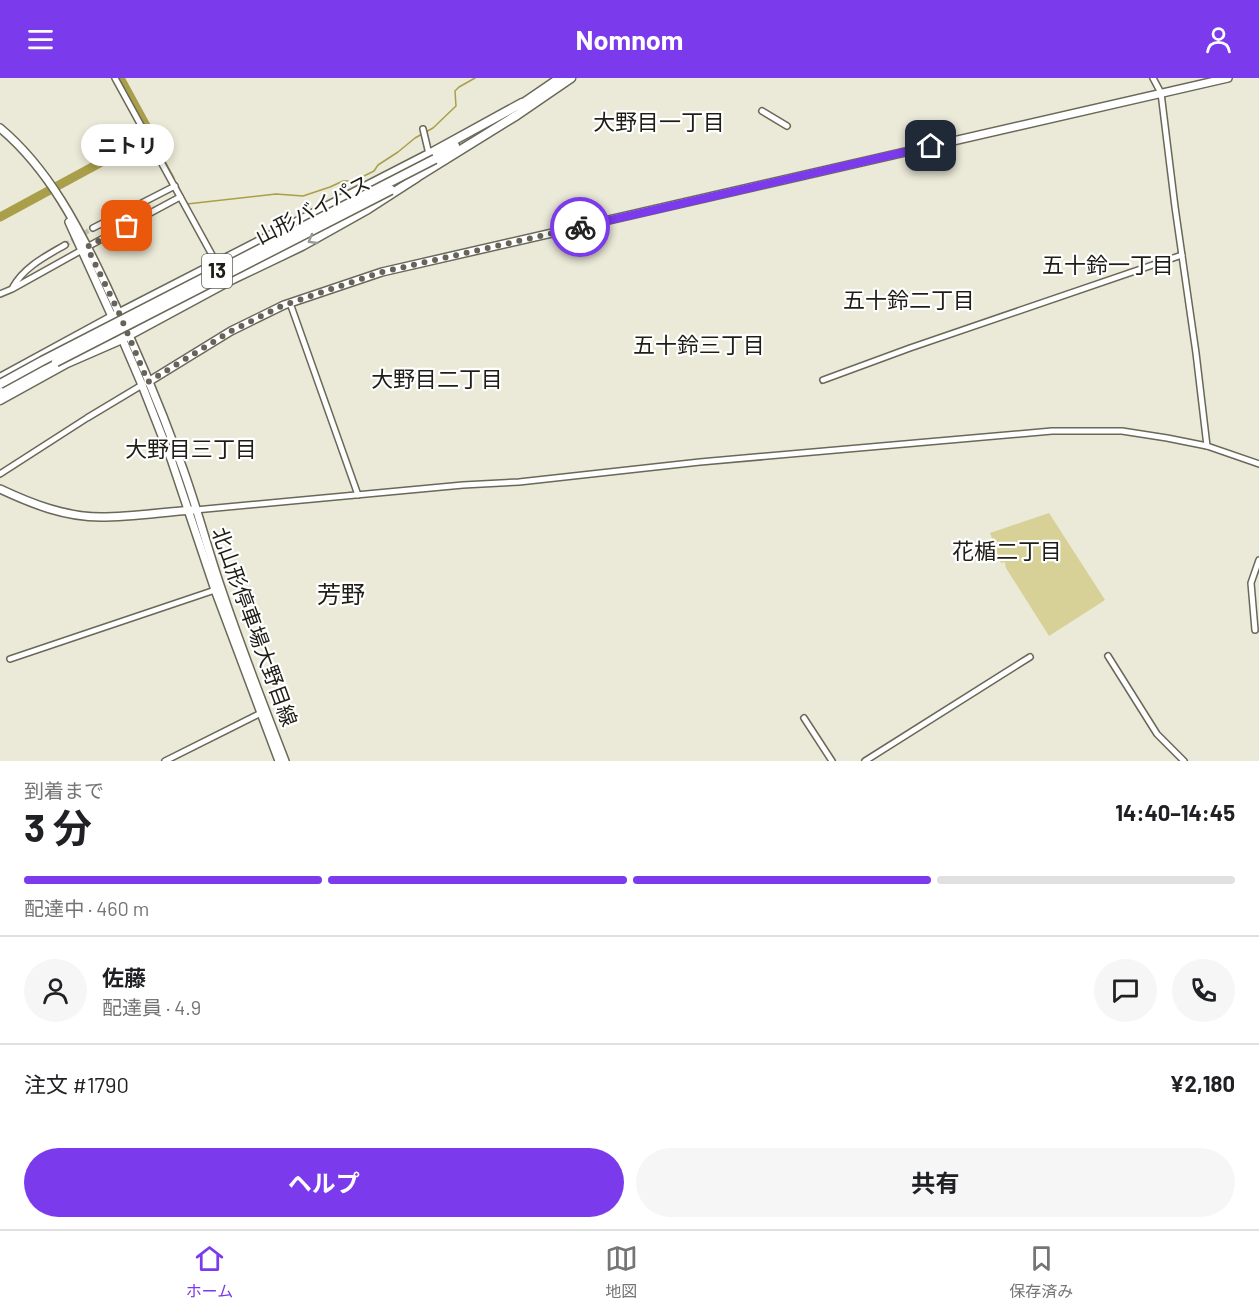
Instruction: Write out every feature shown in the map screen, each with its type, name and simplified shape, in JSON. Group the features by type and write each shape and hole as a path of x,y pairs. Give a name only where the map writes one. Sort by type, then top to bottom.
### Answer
{"highway":[{"name":"山形バイパス","path":"0,384 432,156 560,78"},
{"name":"山形バイパス","path":"0,393 56,362 416,178 517,115 571,78"},
{"path":"0,378 116,315 432,156"},
{"path":"0,400 67,363 125,337 302,246 368,209 416,178"}],"main road":[{"path":"145,384 231,331 290,303 382,272 1228,78"},
{"path":"0,128 32,160 71,217 180,462 192,510"},
{"name":"北山形停車場大野目線","path":"0,489 37,506 80,516 102,517 192,510"},
{"name":"北山形停車場大野目線","path":"192,510 215,590 279,761"},
{"name":"北山形停車場大野目線","path":"192,510 241,648 285,761"}],"street":[{"path":"115,78 217,264"},
{"path":"1152,78 1161,93 1197,352 1207,446"},
{"path":"762,111 787,126"},
{"path":"423,129 432,156"},
{"path":"93,228 175,186"},
{"path":"0,294 180,196"},
{"path":"12,289 16,281 30,267 64,244"},
{"path":"823,380 1182,255"},
{"path":"290,303 358,495"},
{"path":"0,474 145,384"},
{"path":"192,510 519,482 700,462 1052,431 1122,431 1167,438 1207,446 1259,464"},
{"path":"1255,630 1251,583 1259,560"},
{"path":"10,659 215,590"},
{"path":"1108,656 1157,734 1184,761"},
{"path":"866,761 1030,657"},
{"path":"165,761 261,713"},
{"path":"804,718 832,761"}],"shaded area":[{"path":"1049,513 1105,600 1049,636 1006,568 1005,562 1001,563 990,533"}],"waterway":[{"path":"120,78 151,135"},
{"path":"178,186 187,204 276,194 303,196 343,181 354,181 374,171 378,165 415,138 433,128 456,106 455,91 475,78"},
{"path":"151,135 174,178"},
{"path":"0,217 144,139"}],"tunnel":[{"path":"65,245 93,228"}],"way so far":[{"path":"127,226 87,247 119,313 148,382 231,331 284,305 382,272 580,227"}],"place":[{"name":"ニトリ","path":"127,226"}],"district":[{"name":"大野目一丁目","path":"659,122"},
{"name":"五十鈴一丁目","path":"1108,265"},
{"name":"五十鈴二丁目","path":"909,300"},
{"name":"五十鈴三丁目","path":"699,345"},
{"name":"大野目二丁目","path":"437,379"},
{"name":"大野目三丁目","path":"191,449"},
{"name":"花楯二丁目","path":"1007,551"},
{"name":"芳野","path":"341,595"}],"route":[{"path":"580,227 931,146"}]}
